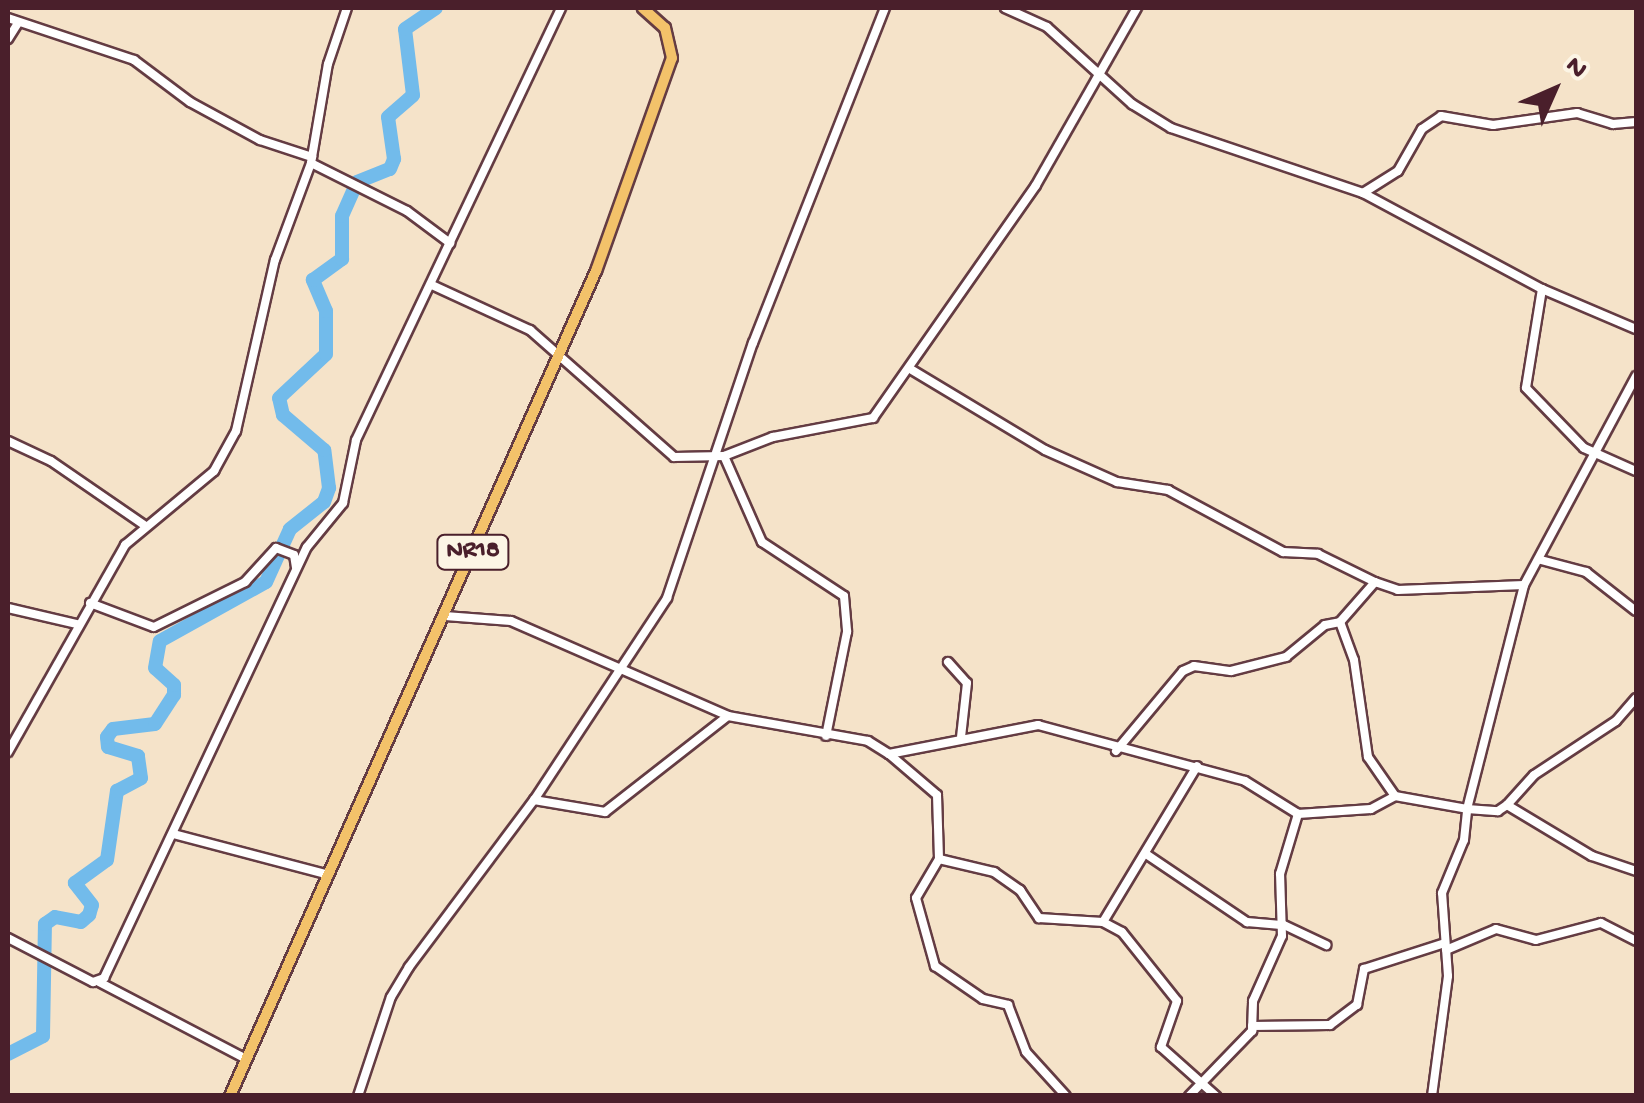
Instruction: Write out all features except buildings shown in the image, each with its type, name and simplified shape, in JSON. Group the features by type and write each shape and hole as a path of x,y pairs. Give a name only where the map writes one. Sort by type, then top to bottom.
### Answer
{"main road":[{"name":"NR18","path":"230,1096 560,358 672,58 671,38 644,8"}],"street":[{"path":"8,752 77,624 144,524 195,490 226,452 248,392 275,260 311,160 328,64 347,8"},
{"path":"100,982 296,572 344,503 356,440 561,8"},
{"path":"358,1096 391,997 534,800 623,671 667,598 721,456 753,343 884,8"},
{"path":"1005,8 1047,27 1099,74 1171,128 1363,193 1542,289 1636,329"},
{"path":"432,284 530,330 674,457 721,456 773,437 873,418 912,370 1036,185 1137,8"},
{"path":"8,18 134,60 190,102 260,140 311,160 345,184 406,211 450,243"},
{"path":"8,39 18,23"},
{"path":"1363,193 1398,170 1422,129 1441,116 1493,125 1577,113 1613,124 1636,122"},
{"path":"1542,289 1526,388 1559,426 1597,455 1636,471"},
{"path":"912,370 1045,450 1117,482 1168,490 1283,552 1318,554 1398,590 1524,585"},
{"path":"1432,1096 1444,1035 1442,893 1464,840 1468,809 1524,585 1541,560 1636,376"},
{"path":"8,440 51,461 144,524"},
{"path":"721,456 762,542 844,596 847,632 826,736"},
{"path":"90,603 154,627 245,582 276,548 294,555 296,572"},
{"path":"1541,560 1586,572 1636,611"},
{"path":"1116,751 1184,671 1262,667 1286,657 1325,624 1340,622 1375,582"},
{"path":"8,608 77,624"},
{"path":"445,616 510,622 728,716 868,742 889,754 938,796 940,859 916,898 936,966 984,999 1008,1004 1026,1052 1066,1096"},
{"path":"1340,622 1354,660 1368,757 1395,796"},
{"path":"948,662 967,682 961,737"},
{"path":"889,754 1038,725 1116,751 1197,766 1245,781 1298,814 1371,809 1395,796 1498,811 1534,775 1616,721 1636,698"},
{"path":"534,800 605,812 728,716"},
{"path":"1104,922 1197,766"},
{"path":"1507,805 1592,856 1636,871"},
{"path":"1189,1096 1252,1026 1254,1000 1284,925 1280,874 1298,814"},
{"path":"173,834 329,875"},
{"path":"1146,854 1231,914 1261,926 1284,925 1326,945"},
{"path":"940,859 994,872 1020,890 1040,918 1104,922 1122,932 1177,1001 1161,1047 1216,1096"},
{"path":"1252,1026 1330,1025 1357,1005 1364,969 1496,929 1536,940 1601,923 1636,941"},
{"path":"8,938 246,1059"}],"waterway":[{"path":"8,1054 43,1036 45,924 55,917 81,922 89,915 92,905 75,883 107,860 117,791 141,778 138,756 108,747 107,737 113,729 155,724 174,695 174,685 155,668 160,641 266,582 290,529 324,502 329,488 324,450 283,415 279,398 326,354 326,311 313,280 342,259 342,216 357,182 390,169 394,159 388,117 413,95 405,29 436,8"}]}
